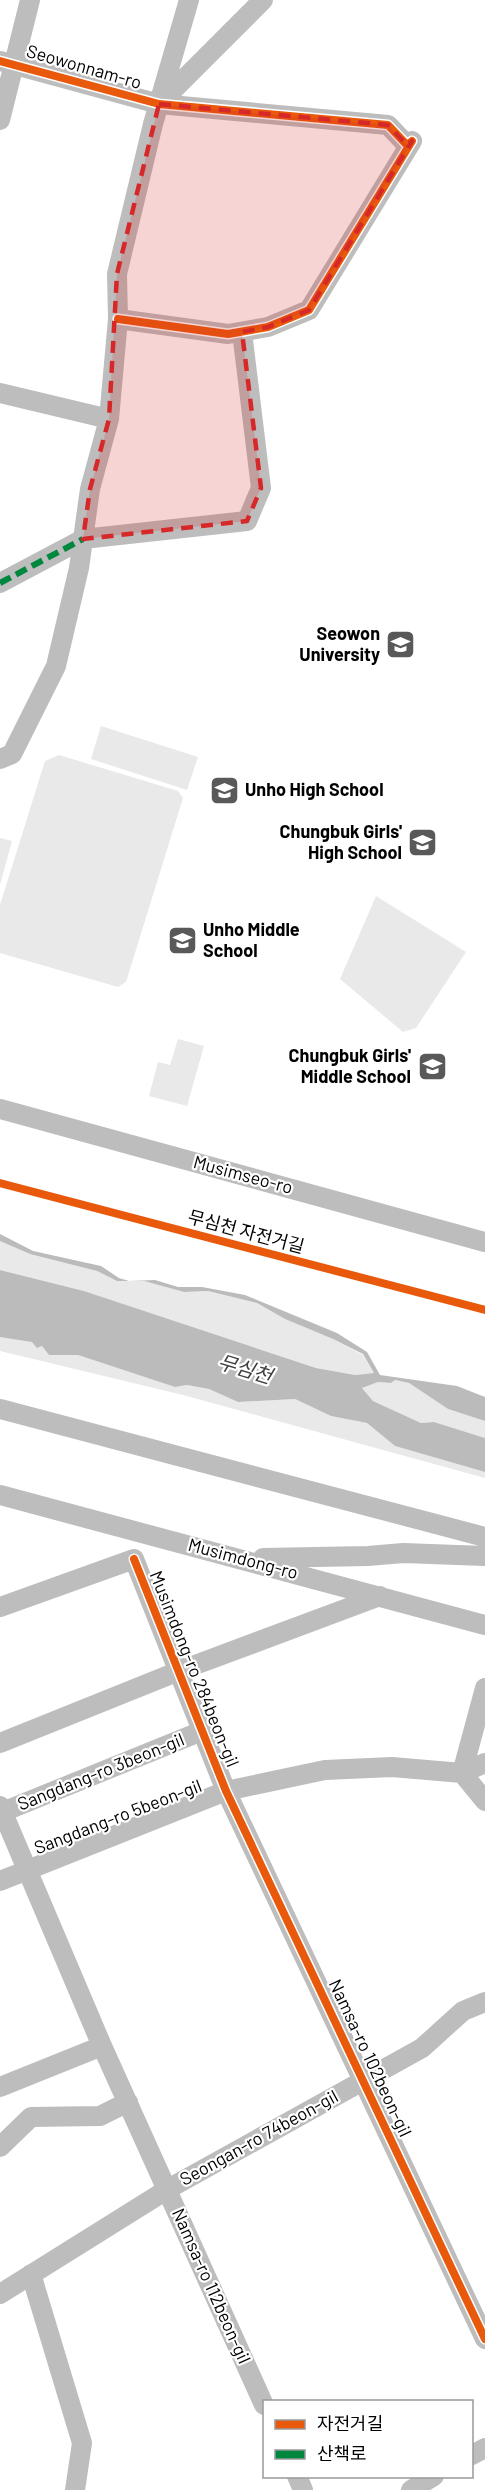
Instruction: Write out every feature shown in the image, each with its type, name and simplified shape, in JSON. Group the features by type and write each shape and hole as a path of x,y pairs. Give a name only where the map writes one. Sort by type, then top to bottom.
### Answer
{"street":[{"path":"0,120 7,62 30,0"},
{"path":"0,759 12,754 56,666 79,568 90,489 109,419 118,319 117,274 159,104 189,0"},
{"name":"Seowonnam-ro","path":"7,62 159,104 263,0"},
{"path":"118,319 228,334 268,327 309,310 412,141 406,145 388,125 159,104"},
{"path":"0,583 83,539 247,521 261,488 242,332"},
{"path":"0,393 109,419"},
{"name":"Musimseo-ro","path":"0,1109 485,1242"},
{"path":"0,1409 485,1537"},
{"name":"Musimdong-ro","path":"0,1494 485,1624"},
{"path":"0,1607 134,1559 142,1533"},
{"path":"237,1558 368,1556 403,1553 485,1556"},
{"name":"Musimdong-ro 284beon-gil","path":"134,1559 226,1791"},
{"path":"0,1743 178,1671 380,1596"},
{"path":"462,1773 485,1688"},
{"name":"Sangdang-ro 3beon-gil","path":"1,1810 202,1731"},
{"path":"462,1773 485,1763"},
{"name":"Sangdang-ro 5beon-gil","path":"0,1881 226,1791 325,1770 393,1767 462,1773"},
{"path":"462,1773 485,1801"},
{"name":"Namsa-ro 102beon-gil","path":"226,1791 485,2339"},
{"name":"Namsa-ro 112beon-gil","path":"1,1810 102,2046 263,2403"},
{"name":"Seongan-ro 74beon-gil","path":"0,2294 168,2189 422,2048 463,2011 485,2002"},
{"path":"0,2087 102,2046"},
{"path":"0,2147 31,2117 100,2116 128,2102"},
{"path":"31,2274 82,2443 75,2490"},
{"path":"411,2490 431,2478"}],"highlighted area":[{"path":"159,104 388,125 407,145 412,141 309,310 268,327 242,332 261,488 247,521 83,539 90,489 109,419 117,274"}],"shaded area":[{"path":"101,726 198,757 187,790 91,759"},
{"path":"59,755 178,791 183,798 126,982 118,987 0,953 0,905 45,761"},
{"path":"0,838 12,841 0,885"},
{"path":"376,896 466,952 416,1028 403,1032 340,979"},
{"path":"178,1039 204,1046 187,1106 149,1096 158,1062 170,1065"},
{"path":"0,1241 30,1254 97,1271 117,1281 144,1281 184,1292 208,1291 257,1303 285,1319 333,1339 363,1355 374,1373 355,1375 316,1368 84,1291 0,1270"},
{"path":"0,1337 28,1340 46,1349 49,1355 78,1355 175,1387 187,1385 209,1389 238,1402 295,1399 331,1416 367,1423 395,1446 485,1472 485,1478 183,1395 0,1351"},
{"path":"395,1380 409,1383 448,1409 485,1421 485,1438 434,1422 421,1423 373,1401 362,1388 378,1382 391,1383"}],"water":[{"path":"0,1234 33,1251 101,1266 119,1278 129,1281 117,1281 97,1271 30,1254 0,1241"},
{"name":"무심천","path":"0,1270 84,1291 316,1368 355,1375 374,1373 363,1354 285,1319 257,1303 208,1291 184,1292 144,1281 129,1281 155,1280 178,1287 202,1287 245,1295 337,1333 367,1352 380,1375 457,1386 485,1397 485,1421 448,1409 409,1383 395,1380 391,1383 378,1382 362,1388 373,1401 421,1423 434,1422 485,1438 485,1472 395,1446 367,1423 331,1416 295,1399 238,1402 209,1389 187,1385 175,1387 78,1355 49,1355 42,1346 37,1348 32,1342 0,1337"}],"marked path":[{"path":"0,583 83,539"}],"cycle path":[{"path":"0,61 159,104 388,125 407,145 412,141 309,310 268,327 228,334 118,319"},
{"name":"무심천 자전거길","path":"0,1183 485,1310"},
{"path":"134,1559 226,1791 485,2339"}],"place":[{"name":"Seowon University","path":"401,644"},
{"name":"Unho High School","path":"224,790"},
{"name":"Chungbuk Girls' High School","path":"423,842"},
{"name":"Unho Middle School","path":"182,940"},
{"name":"Chungbuk Girls' Middle School","path":"432,1066"}]}
